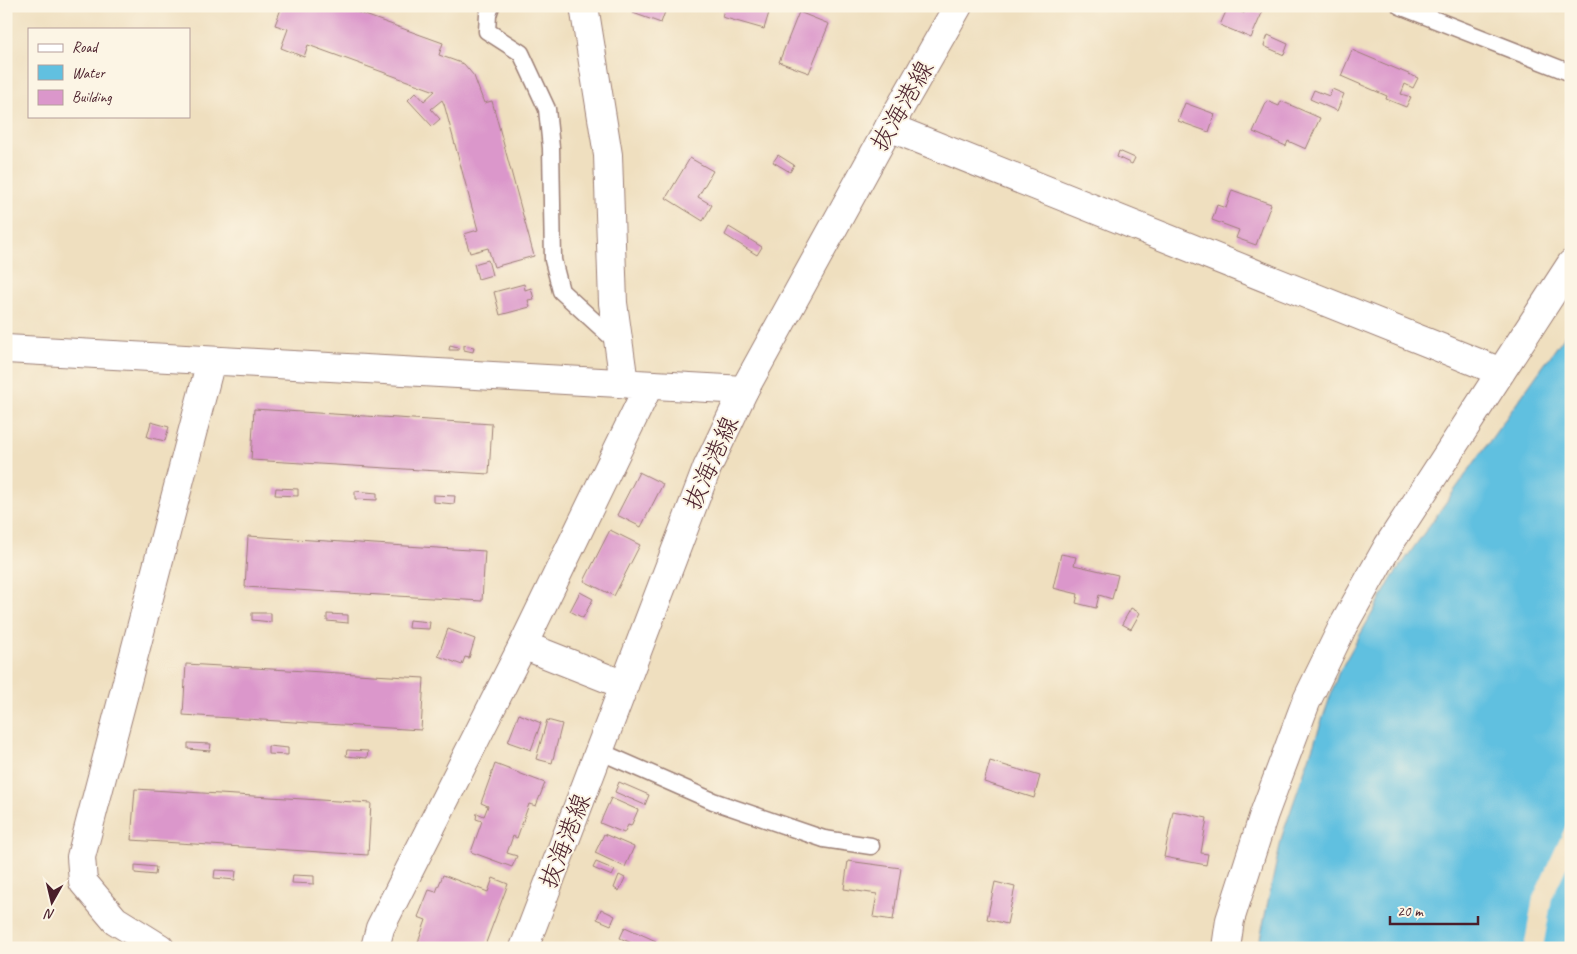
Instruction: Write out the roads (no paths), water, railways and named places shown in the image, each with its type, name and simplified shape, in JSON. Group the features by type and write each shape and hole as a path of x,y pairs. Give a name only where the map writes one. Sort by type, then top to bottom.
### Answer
{"street":[{"path":"375,948 380,928 524,645 637,384 618,343 613,303 608,154 584,6"},
{"name":"抜海港線","path":"524,948 707,468 744,390 958,6"},
{"path":"889,127 1501,372"},
{"path":"1226,948 1230,920 1264,814 1306,702 1343,626 1388,546 1571,264"},
{"path":"6,349 744,390"},
{"path":"160,948 115,920 84,882 81,857 211,361"},
{"path":"524,645 624,685"}],"lane":[{"path":"491,6 486,32 521,53 546,109 551,148 553,260 561,291 618,343"},
{"path":"1400,6 1571,73"},
{"path":"599,751 713,801 824,839 871,846"}],"water":[{"path":"1571,327 1571,948 1258,948 1282,836 1338,674 1392,578"}]}
